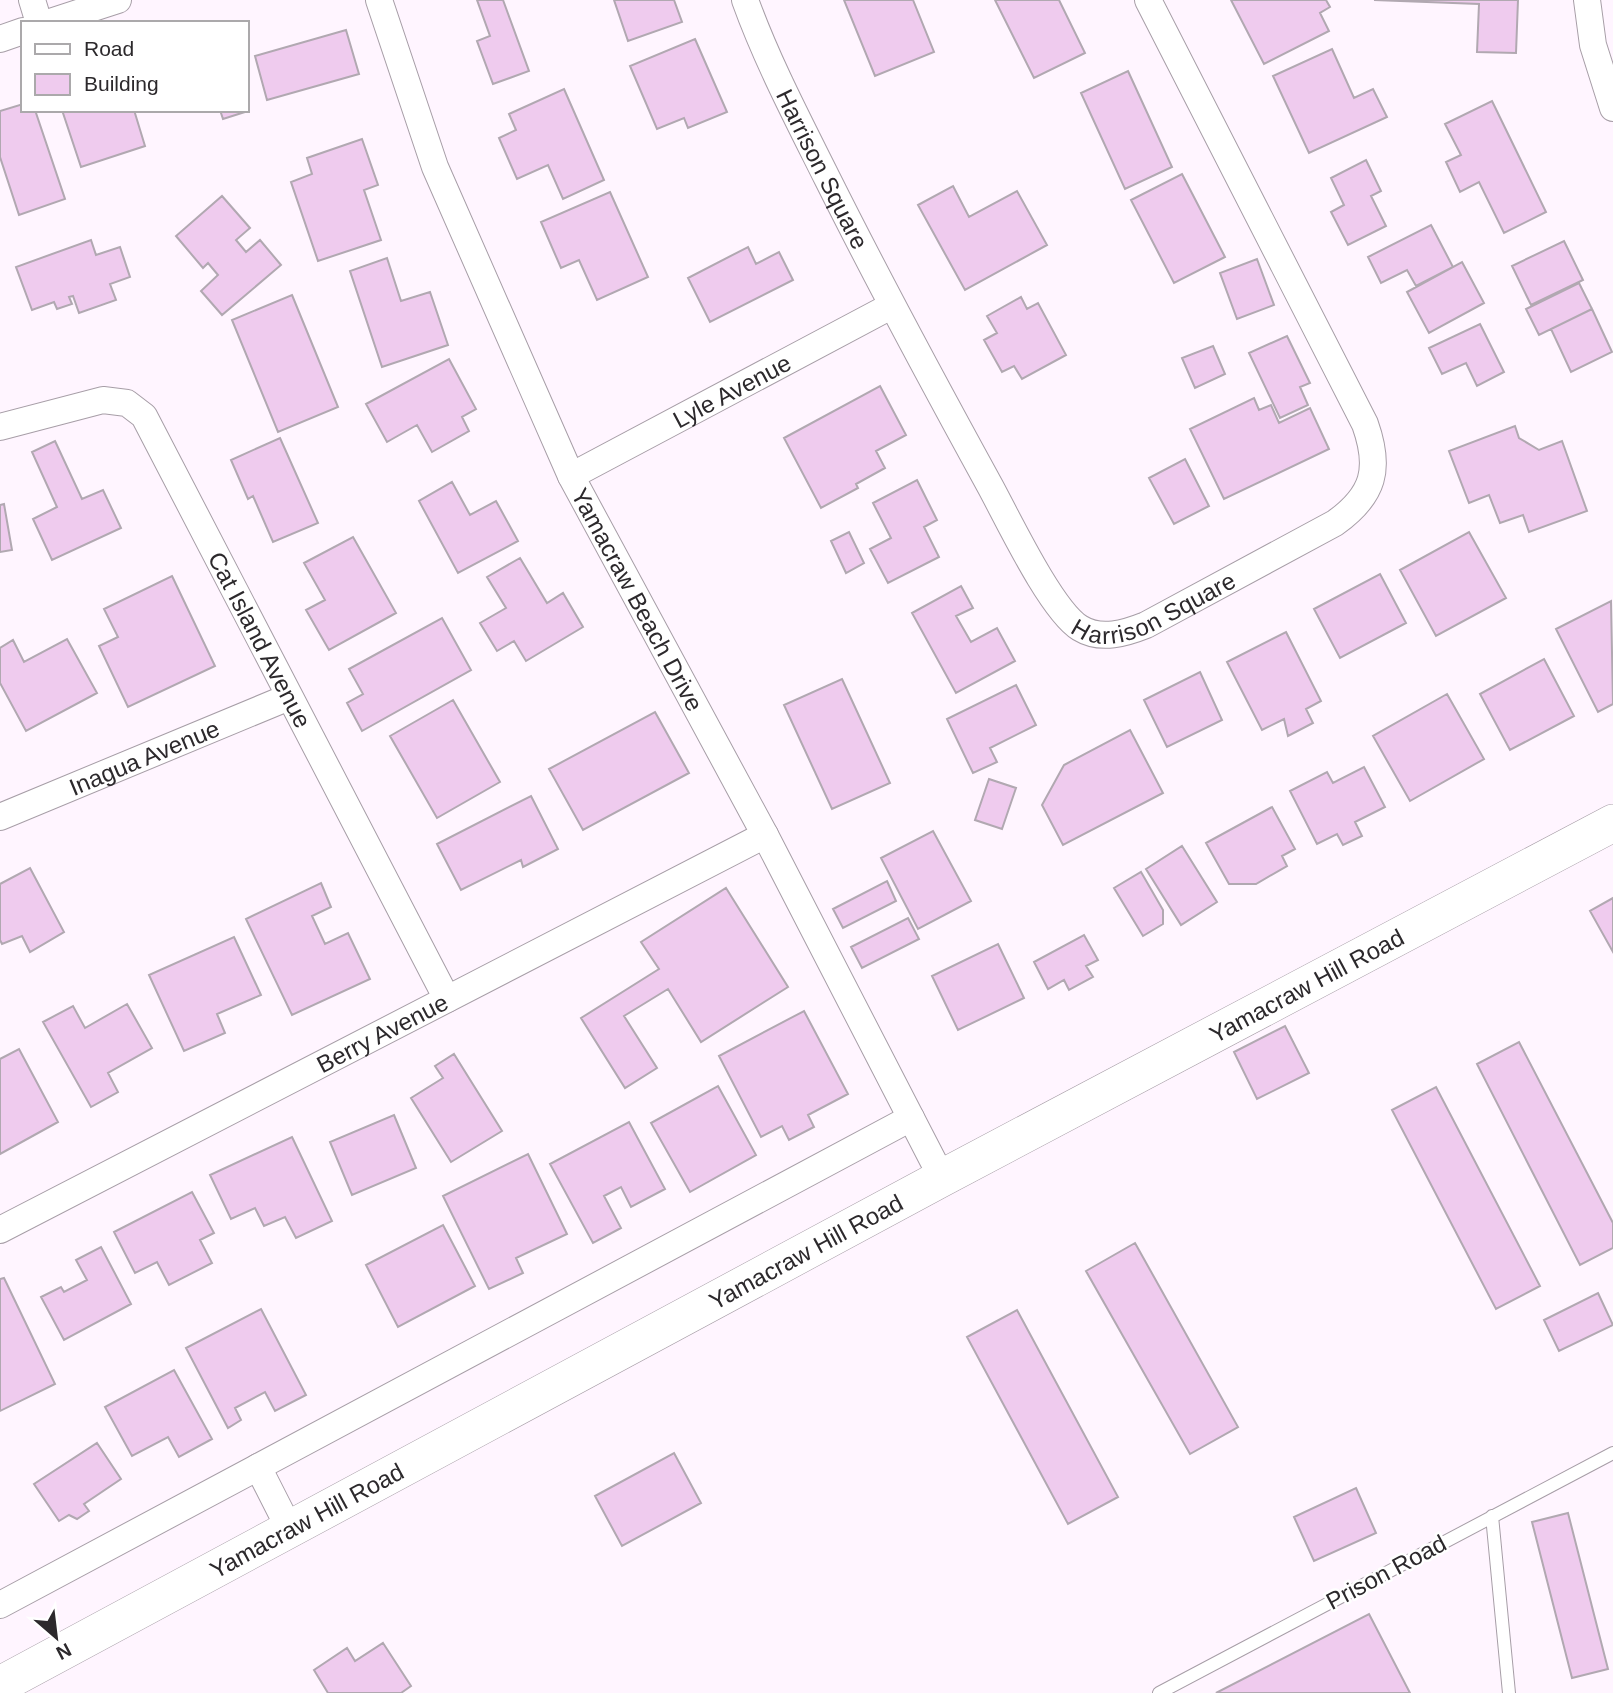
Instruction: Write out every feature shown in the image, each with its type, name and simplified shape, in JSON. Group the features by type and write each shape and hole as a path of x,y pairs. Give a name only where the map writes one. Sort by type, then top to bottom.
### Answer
{"main road":[{"name":"Yamacraw Hill Road","path":"0,1685 942,1178 1613,823"}],"street":[{"path":"32,0 38,21"},
{"path":"53,21 118,0"},
{"name":"Yamacraw Beach Drive","path":"379,0 435,167 571,476 765,835 942,1178"},
{"name":"Harrison Square","path":"745,0 795,114 891,306 1039,575 1073,622 1089,632 1113,635 1146,625 1353,510 1371,482 1374,467 1373,446 1365,424 1148,0"},
{"path":"1587,0 1593,45 1613,108"},
{"path":"0,39 21,32"},
{"name":"Lyle Avenue","path":"571,476 891,306"},
{"name":"Cat Island Avenue","path":"0,427 103,400 127,403 144,415 447,999"},
{"name":"Inagua Avenue","path":"0,817 289,697"},
{"name":"Berry Avenue","path":"0,1230 765,835"},
{"path":"0,1605 911,1118"},
{"path":"258,1467 289,1530"}],"lane":[{"name":"Prison Road","path":"1159,1693 1613,1453"},
{"path":"1492,1516 1509,1693"}],"building":[{"path":"477,0 503,0 529,71 493,84 477,41 490,36"},
{"path":"614,0 674,0 682,22 628,41"},
{"path":"844,0 913,0 934,52 875,76"},
{"path":"995,0 1059,0 1085,53 1034,78"},
{"path":"1231,0 1326,0 1330,7 1320,13 1329,31 1264,64"},
{"path":"1374,0 1518,0 1516,53 1477,52 1479,4"},
{"path":"346,30 359,74 267,100 255,56"},
{"path":"695,39 727,112 688,128 684,118 657,129 630,66"},
{"path":"1332,49 1354,98 1373,89 1387,117 1309,153 1273,76"},
{"path":"1128,71 1172,167 1125,189 1081,93"},
{"path":"564,89 604,180 563,199 548,165 517,179 499,138 516,130 509,114"},
{"path":"1492,101 1546,212 1504,233 1479,182 1460,192 1446,162 1461,155 1445,124"},
{"path":"21,105 21,112 36,112 65,199 19,215 0,157 0,111"},
{"path":"63,112 135,112 145,146 81,167"},
{"path":"221,112 245,112 223,119"},
{"path":"362,139 378,185 364,190 381,240 318,261 291,182 312,174 307,158"},
{"path":"1366,160 1381,191 1371,196 1386,226 1348,245 1331,212 1344,205 1331,178"},
{"path":"1182,174 1225,257 1174,283 1131,200"},
{"path":"953,186 969,217 1017,191 1047,245 965,290 918,205"},
{"path":"610,192 648,277 597,300 579,260 561,268 541,222"},
{"path":"222,196 250,228 236,240 246,252 260,240 281,265 222,315 201,291 218,275 208,263 203,268 176,236"},
{"path":"1431,225 1453,267 1416,286 1407,270 1381,283 1368,257"},
{"path":"91,240 96,255 120,247 130,277 110,284 116,300 79,313 73,296 69,297 72,304 57,309 54,302 32,310 16,267"},
{"path":"1564,241 1583,280 1531,305 1512,266"},
{"path":"748,247 756,264 779,252 793,280 710,322 688,278"},
{"path":"387,258 401,301 430,292 448,345 382,367 350,271"},
{"path":"1257,259 1274,305 1237,319 1220,273"},
{"path":"1462,262 1484,303 1429,333 1407,292"},
{"path":"1579,283 1592,309 1539,335 1526,309"},
{"path":"292,295 338,407 278,432 232,320"},
{"path":"1021,297 1027,309 1038,303 1066,355 1022,379 1014,366 1002,372 984,340 997,333 987,316"},
{"path":"1592,309 1612,352 1571,372 1551,329"},
{"path":"1480,324 1504,372 1477,386 1466,363 1442,374 1429,348"},
{"path":"1287,336 1310,383 1300,387 1308,405 1280,418 1249,353"},
{"path":"1213,346 1225,374 1195,388 1182,358"},
{"path":"449,359 476,409 462,417 469,431 432,452 417,425 387,442 366,404"},
{"path":"880,386 906,435 876,451 885,468 856,484 858,488 821,508 784,438"},
{"path":"1254,398 1259,410 1271,405 1279,423 1310,408 1329,449 1224,499 1190,429"},
{"path":"1515,426 1519,438 1539,450 1562,441 1587,511 1529,532 1523,515 1500,523 1489,495 1469,503 1449,451"},
{"path":"280,438 318,523 273,542 253,496 248,499 231,460"},
{"path":"55,441 82,499 103,490 121,528 52,560 33,519 57,507 32,452"},
{"path":"1185,459 1209,506 1174,524 1149,478"},
{"path":"917,480 937,520 924,527 939,557 888,583 870,549 891,538 873,503"},
{"path":"452,482 470,515 496,501 518,541 458,573 419,501"},
{"path":"4,504 12,550 0,552 0,505"},
{"path":"849,532 864,563 846,573 831,541"},
{"path":"1469,532 1506,598 1436,636 1400,570"},
{"path":"353,537 396,613 329,650 306,610 325,600 304,563"},
{"path":"520,558 547,603 563,593 583,627 526,661 514,641 497,651 480,623 506,608 487,577"},
{"path":"1380,574 1406,623 1340,658 1314,609"},
{"path":"172,576 215,666 128,707 99,646 118,637 104,609"},
{"path":"961,586 973,608 956,616 971,642 997,628 1015,661 956,693 912,613"},
{"path":"1611,601 1613,704 1598,712 1556,629"},
{"path":"442,618 471,670 362,731 347,703 363,694 349,669"},
{"path":"1286,632 1321,701 1306,709 1313,723 1288,736 1284,719 1262,730 1227,662"},
{"path":"67,639 97,693 26,731 0,683 0,648 13,640 24,662"},
{"path":"1544,659 1574,716 1510,750 1480,694"},
{"path":"1200,672 1222,720 1167,747 1144,700"},
{"path":"842,679 890,783 832,809 784,705"},
{"path":"1016,685 1036,725 990,748 997,762 973,773 947,719"},
{"path":"1447,694 1484,759 1410,801 1373,736"},
{"path":"453,700 500,782 437,818 390,736"},
{"path":"655,712 689,773 583,830 549,769"},
{"path":"1130,730 1163,793 1063,845 1042,805 1064,765"},
{"path":"1364,767 1385,807 1355,822 1362,836 1343,845 1337,834 1317,844 1290,791 1327,772 1333,783"},
{"path":"989,779 1016,788 1002,829 975,820"},
{"path":"531,796 558,849 523,867 521,860 461,890 437,844"},
{"path":"1272,807 1295,849 1282,856 1287,866 1256,884 1229,884 1206,843"},
{"path":"933,831 971,901 918,929 881,858"},
{"path":"1182,846 1217,902 1181,925 1146,869"},
{"path":"30,868 64,932 30,952 22,936 2,944 0,940 0,884"},
{"path":"1141,872 1163,910 1163,924 1143,936 1114,888"},
{"path":"887,881 896,901 843,928 833,909"},
{"path":"321,883 331,907 312,916 325,944 348,933 370,979 292,1015 246,919"},
{"path":"726,888 788,987 701,1042 668,989 624,1016 657,1068 625,1088 581,1018 659,969 641,942"},
{"path":"1613,898 1613,952 1590,911"},
{"path":"908,918 919,939 862,968 851,947"},
{"path":"1084,935 1098,960 1086,966 1093,977 1069,990 1064,980 1048,989 1034,962"},
{"path":"234,937 261,995 217,1014 225,1033 184,1051 149,975"},
{"path":"998,944 1024,998 958,1030 932,976"},
{"path":"127,1004 152,1048 108,1073 118,1092 91,1107 43,1022 73,1006 85,1028"},
{"path":"804,1011 848,1094 808,1115 814,1127 789,1140 782,1126 761,1137 719,1056"},
{"path":"1285,1026 1309,1073 1257,1099 1234,1052"},
{"path":"1519,1042 1613,1223 1613,1248 1580,1265 1477,1064"},
{"path":"19,1049 58,1122 0,1154 0,1059"},
{"path":"454,1054 502,1131 451,1162 411,1098 443,1078 435,1066"},
{"path":"718,1086 756,1155 690,1192 651,1123"},
{"path":"1436,1087 1540,1286 1496,1309 1392,1110"},
{"path":"394,1115 416,1168 352,1195 330,1142"},
{"path":"629,1122 665,1189 631,1207 621,1187 604,1196 621,1228 593,1243 550,1164"},
{"path":"292,1137 332,1221 296,1238 285,1217 264,1226 255,1208 231,1219 210,1175"},
{"path":"528,1154 567,1234 516,1258 523,1273 489,1289 443,1196"},
{"path":"192,1192 214,1233 200,1240 212,1263 169,1285 157,1262 135,1273 114,1232"},
{"path":"443,1225 475,1286 398,1327 366,1265"},
{"path":"1135,1243 1238,1427 1190,1454 1086,1271"},
{"path":"101,1247 131,1304 64,1340 41,1297 61,1287 64,1292 87,1280 76,1260"},
{"path":"4,1278 55,1384 0,1411 0,1279"},
{"path":"1598,1293 1613,1325 1559,1351 1544,1320"},
{"path":"261,1309 306,1395 275,1411 265,1392 235,1408 241,1420 228,1428 186,1348"},
{"path":"1017,1310 1118,1497 1068,1524 967,1337"},
{"path":"174,1370 212,1439 179,1457 168,1437 132,1456 105,1407"},
{"path":"97,1443 121,1479 84,1504 89,1511 77,1519 69,1515 59,1521 34,1484"},
{"path":"674,1453 701,1503 622,1546 595,1496"},
{"path":"1356,1488 1376,1533 1314,1561 1294,1517"},
{"path":"1568,1513 1608,1669 1572,1678 1532,1522"},
{"path":"1369,1614 1410,1693 1216,1693"},
{"path":"383,1643 411,1686 401,1693 328,1693 314,1670 347,1648 355,1661"}]}
